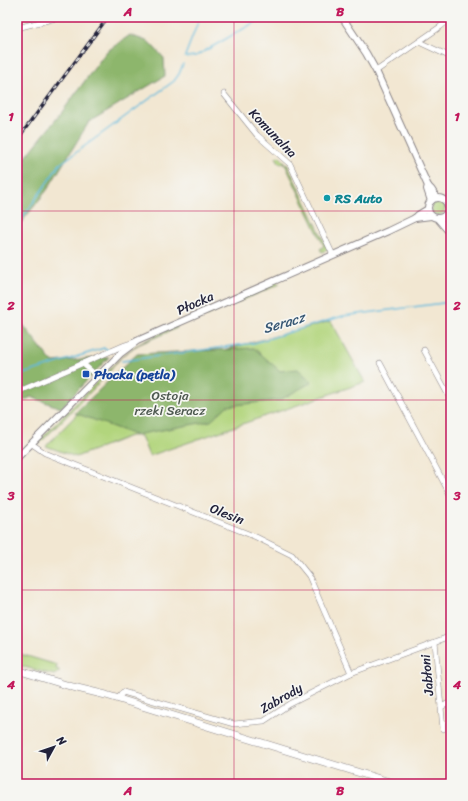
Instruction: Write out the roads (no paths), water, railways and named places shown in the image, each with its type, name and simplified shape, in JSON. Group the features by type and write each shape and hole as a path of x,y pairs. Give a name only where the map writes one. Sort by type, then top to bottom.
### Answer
{"main road":[{"path":"17,666 118,699 396,784"},
{"path":"17,670 73,687 106,695"}],"street":[{"path":"17,28 60,17"},
{"path":"342,17 376,71 428,186 432,189 434,200"},
{"path":"376,71 419,42 450,18"},
{"path":"419,42 451,57"},
{"name":"Komunalna","path":"224,94 256,135 290,164 333,255"},
{"path":"441,199 448,201 450,207 446,216 451,233 438,219 431,216 428,205 434,200 441,199"},
{"name":"Płocka","path":"17,458 121,353 138,341 415,218 428,209"},
{"name":"Płocka","path":"415,218 431,216"},
{"path":"438,219 446,216"},
{"path":"17,392 124,345 138,341"},
{"path":"424,350 451,400"},
{"path":"380,363 451,496"},
{"path":"82,364 98,377"},
{"name":"Olesin","path":"32,444 44,453 256,537 292,555 309,576 351,673"},
{"name":"Zabrody","path":"118,699 123,692 234,724 264,721 290,704 351,673 451,636"},
{"name":"Jabłoni","path":"435,642 443,729"},
{"name":"Jabłoni","path":"441,707 451,702"}],"waterway":[{"path":"185,56 200,17"},
{"path":"185,57 196,56 264,17"},
{"path":"17,226 60,164 174,81 183,64"},
{"name":"Seracz","path":"122,361 254,343 343,316 451,302"},
{"name":"Seracz","path":"17,374 23,374 104,348 109,350"}],"railway":[{"path":"17,140 108,17"}],"place":[{"name":"RS Auto","path":"327,198"},
{"name":"Płocka (pętla)","path":"86,374"}],"park label":[{"name":"Ostoja rzeki Seracz","path":"170,402"}]}
